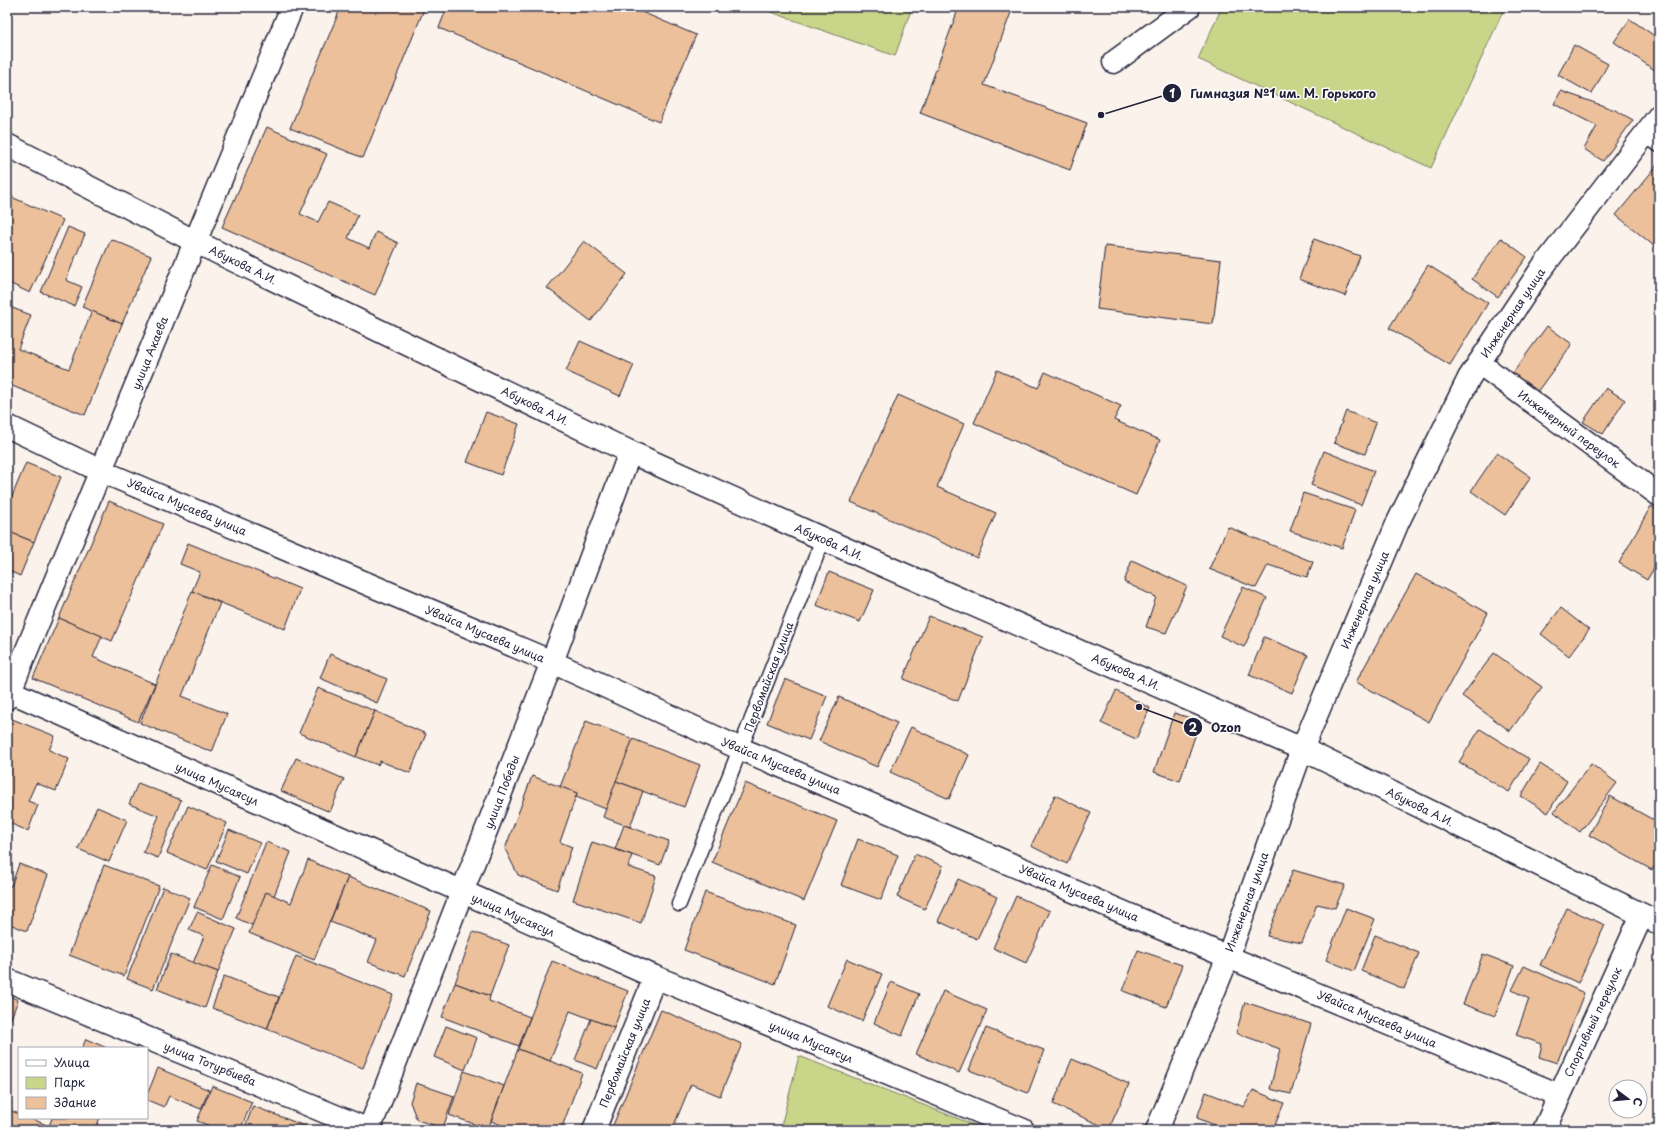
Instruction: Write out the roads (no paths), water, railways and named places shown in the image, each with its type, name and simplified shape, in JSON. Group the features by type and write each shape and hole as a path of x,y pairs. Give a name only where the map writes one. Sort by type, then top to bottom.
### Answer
{"street":[{"name":"улица Акаева","path":"8,693 292,7"},
{"path":"1114,62 1189,7"},
{"name":"Инженерная улица","path":"1157,1130 1228,957 1302,749 1398,522 1469,378 1542,268 1652,139 1659,116"},
{"name":"Абукова А.И.","path":"7,145 196,242 630,452 823,540 1302,749 1650,919"},
{"name":"Инженерный переулок","path":"1479,363 1659,495"},
{"name":"Увайса Мусаева улица","path":"7,426 101,471 552,662 741,749 1228,957 1559,1095"},
{"name":"улица Победы","path":"369,1130 463,893 552,662 630,452"},
{"name":"улица Мусаясул","path":"8,693 655,977 1023,1130"},
{"name":"Спортивный переулок","path":"1544,1130 1559,1095 1650,919"},
{"name":"Первомайская улица","path":"594,1130 655,977"},
{"name":"улица Тотурбиева","path":"7,980 369,1130"}],"lane":[{"name":"Первомайская улица","path":"679,904 823,540"}],"place":[{"name":"Гимназия №1 им. М. Горького","path":"1101,115"},
{"name":"Ozon","path":"1139,707"}]}
